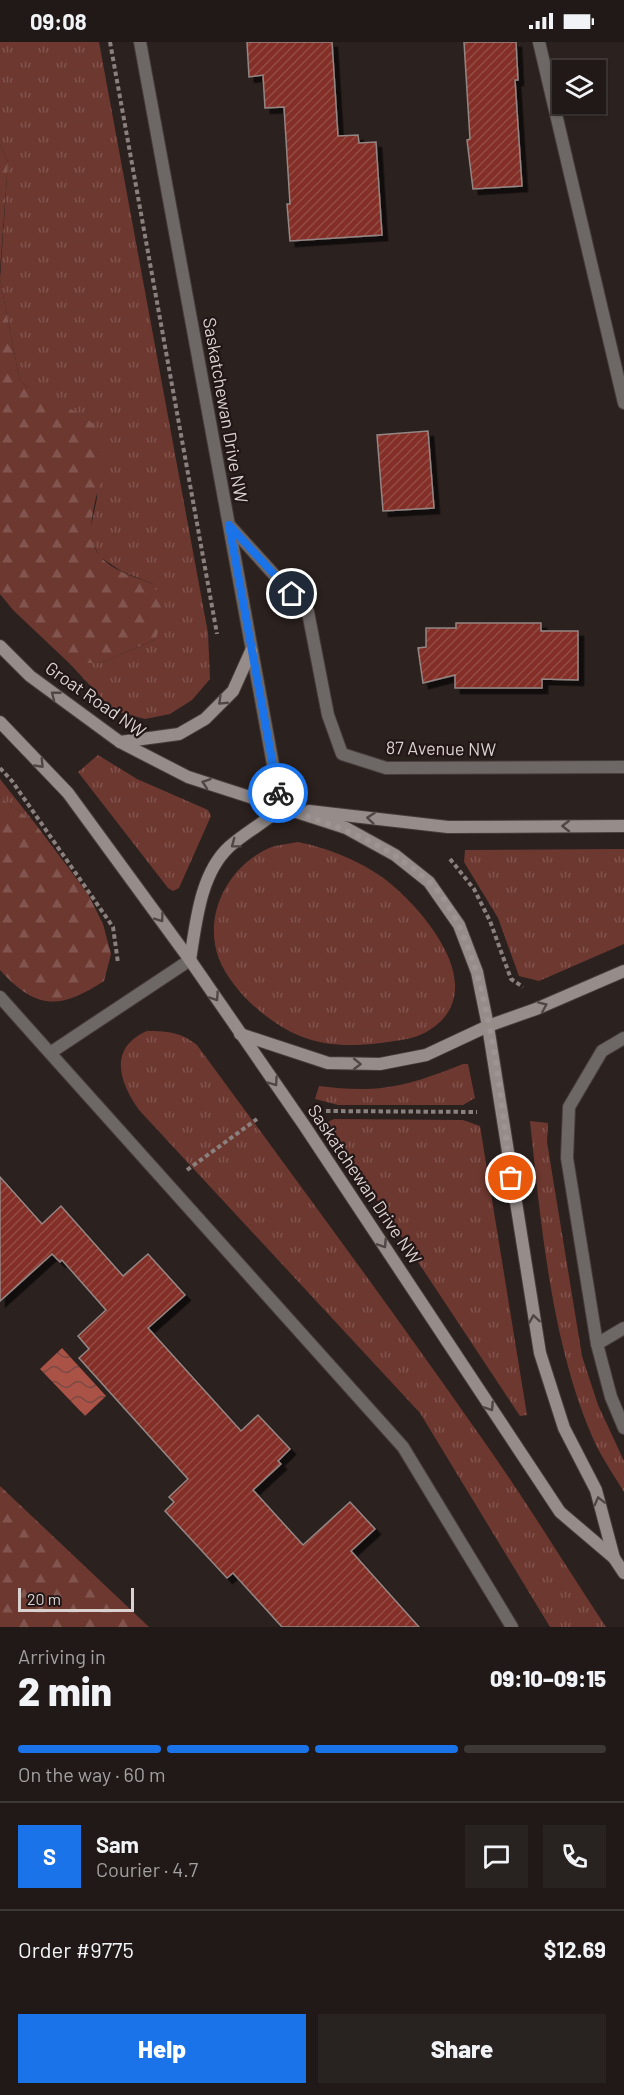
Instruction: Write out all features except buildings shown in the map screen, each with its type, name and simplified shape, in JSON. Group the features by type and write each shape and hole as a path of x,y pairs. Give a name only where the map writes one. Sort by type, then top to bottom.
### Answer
{"main road":[{"name":"Groat Road NW","path":"0,646 30,676 120,742 188,777 281,808"},
{"path":"120,742 179,734 205,718 233,691 251,651"},
{"path":"0,722 68,793 190,960"},
{"path":"190,960 198,912 212,872 228,848 281,808 448,826 624,826"},
{"name":"Saskatchewan Drive NW","path":"281,808 346,828 395,855 429,882 459,925 477,972 488,1026 540,1353 564,1428 596,1490 614,1558"},
{"name":"Saskatchewan Drive NW","path":"190,960 304,1125 560,1512 614,1558 624,1573"},
{"path":"240,1034 328,1063 380,1064 426,1055 488,1026 536,1010 624,971"}],"street":[{"name":"Saskatchewan Drive NW","path":"140,42 281,808"},
{"path":"539,42 624,403"},
{"name":"87 Avenue NW","path":"229,525 308,612 328,715 342,754 386,768 624,767"},
{"path":"50,1053 190,960"},
{"path":"0,997 403,1447 512,1627"},
{"path":"624,1038 602,1051 569,1107 567,1158 597,1344 611,1397 624,1428"},
{"path":"597,1344 624,1328"}],"path":[{"path":"110,42 217,634"},
{"path":"0,768 12,781 113,927 118,963"},
{"path":"326,1111 477,1112"},
{"path":"167,1185 257,1119"}],"green space":[{"path":"0,42 99,42 208,633 210,679 192,700 170,714 145,719 114,711 69,663 101,663 156,639 153,584 121,571 100,557 89,536 97,498 91,423 20,382 0,279 8,162 0,144"},
{"path":"0,144 8,162 0,270"},
{"path":"0,279 20,382 87,419 92,423 100,439 101,474 91,527 93,542 100,556 111,566 153,584 164,610 156,639 101,663 69,663 13,610 0,594"},
{"path":"98,755 137,779 208,810 211,816 179,888 173,891 168,888 78,772"},
{"path":"0,779 34,822 0,797"},
{"path":"0,797 34,822 88,894 103,924 111,954 104,981 74,997 61,1001 37,999 25,993 0,970"},
{"path":"298,842 325,849 365,866 389,882 424,917 446,951 453,969 455,987 452,1004 442,1020 434,1027 412,1038 380,1043 340,1045 326,1043 300,1036 276,1023 252,1005 233,983 219,959 215,943 214,927 221,897 238,870 250,860 271,847"},
{"path":"624,849 624,944 539,981 519,976 498,918 464,862 465,850"},
{"path":"147,1031 174,1033 197,1045 373,1285 493,1454 606,1627 550,1627 420,1413 139,1110 122,1077 122,1056 126,1047 135,1038"},
{"path":"468,1064 475,1098 463,1105 338,1105 315,1099 319,1086 359,1089 393,1086 426,1078"},
{"path":"334,1119 463,1120 480,1126 527,1415 520,1416 326,1123"},
{"path":"530,1121 548,1123 547,1142 582,1356 598,1405 624,1461 624,1492 596,1445 569,1369 544,1244"},
{"path":"0,1486 130,1609 149,1627 0,1627"}],"water":[{"path":"62,1348 106,1396 85,1416 40,1369"}],"way so far":[{"path":"278,793 281,808 346,828 395,855 429,882 459,925 477,972 488,1026 511,1178"}],"route":[{"path":"278,793 229,525 292,594"}]}
